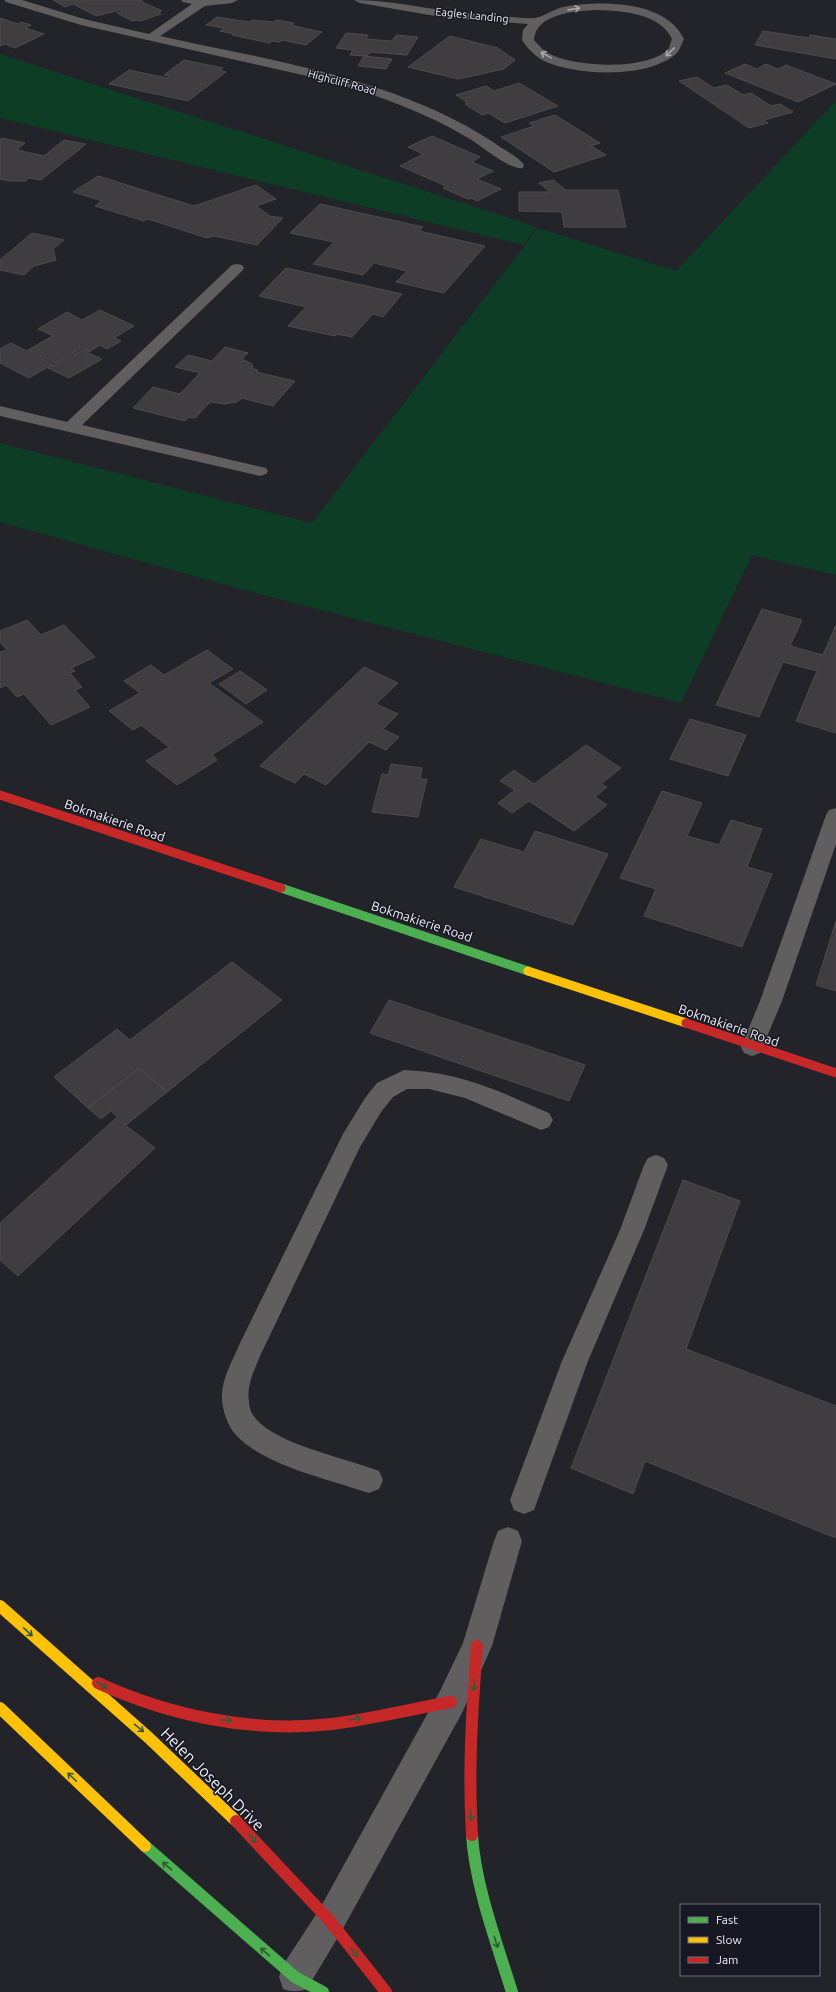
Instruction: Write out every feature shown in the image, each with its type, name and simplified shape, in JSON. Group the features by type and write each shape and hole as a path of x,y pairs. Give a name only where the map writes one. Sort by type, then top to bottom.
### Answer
{"street":[{"name":"Highcliff Road","path":"10,0 74,20 364,87 412,105 459,128 518,165"},
{"path":"185,0 202,3 232,0"},
{"name":"Eagles Landing","path":"360,0 487,18 538,21 553,13 573,9 596,7 621,8 642,13 661,20 673,29 678,39 674,49 663,58 645,64 622,68 596,68 572,65 551,58 536,50 528,40 529,30 538,21"},
{"path":"150,38 202,3"},
{"path":"70,427 237,268"},
{"path":"0,411 260,471"},
{"name":"Bokmakierie Road","path":"0,795 836,1074"},
{"path":"752,1047 771,1001 836,815"},
{"path":"369,1480 284,1451 261,1439 244,1425 235,1399 240,1376 249,1352 351,1141 373,1105 385,1090 404,1079 429,1080 469,1089 542,1120"},
{"path":"524,1500 575,1361 632,1230 656,1164"},
{"path":"295,1977 330,1921 451,1702 477,1646 508,1541"},
{"name":"Helen Joseph Drive","path":"0,1606 56,1658 149,1736 214,1797 330,1921 386,1992"},
{"path":"477,1646 471,1718 469,1782 473,1851 492,1930 512,1992"},
{"path":"56,1658 117,1693 195,1717 282,1726 331,1724 451,1702"},
{"path":"0,1708 149,1850 295,1977 323,1992"}],"green space":[{"path":"0,54 537,227 523,245 0,118"},
{"path":"836,101 836,575 752,555 681,703 259,594 0,522 0,443 312,523 538,228 676,271"}],"building":[{"path":"53,0 141,0 145,4 162,11 158,12 161,14 140,21 132,21 117,13 122,12 120,10 96,16 73,4 65,7"},
{"path":"217,17 249,22 252,20 274,22 276,20 294,23 291,25 322,32 306,45 282,40 280,42 272,41 269,43 232,35 234,34 220,31 224,28 206,25"},
{"path":"0,18 18,24 21,22 31,25 25,28 44,34 15,48 5,44 0,46"},
{"path":"763,31 809,38 810,35 836,39 836,59 755,45"},
{"path":"346,33 368,35 366,39 392,41 396,35 418,37 407,55 370,52 367,56 350,55 353,50 336,48"},
{"path":"450,36 498,48 515,60 504,69 458,79 408,67"},
{"path":"364,56 392,59 386,69 358,66"},
{"path":"184,60 223,68 220,70 226,72 188,101 109,84 129,70 167,78 169,76 164,75"},
{"path":"745,64 757,69 766,64 778,69 786,65 836,84 798,102 725,73"},
{"path":"697,77 714,88 727,85 743,95 751,93 771,106 780,104 793,112 764,120 768,123 749,128 679,81"},
{"path":"519,83 558,106 505,123 488,113 482,115 465,104 468,103 456,95 486,86 494,91"},
{"path":"555,115 600,143 591,146 606,155 554,172 501,137 534,126 529,123"},
{"path":"432,136 480,157 472,162 493,171 477,179 501,189 477,201 471,198 468,199 443,188 446,186 400,166 423,154 408,147"},
{"path":"2,138 25,143 17,150 44,156 64,140 86,144 41,180 29,178 25,181 9,181 0,179 0,140"},
{"path":"98,176 194,206 256,185 276,199 256,206 270,216 283,218 257,245 214,236 207,238 148,219 144,221 95,206 102,201 73,192"},
{"path":"553,180 566,190 618,190 626,227 564,227 562,212 519,211 519,192 550,192 539,183"},
{"path":"320,204 423,227 419,231 485,246 444,293 396,282 407,271 374,263 363,275 313,264 334,242 290,233"},
{"path":"32,233 64,240 53,249 56,260 34,266 24,275 0,270 0,260"},
{"path":"286,268 402,294 383,317 373,314 352,337 337,334 335,336 288,326 306,307 259,296"},
{"path":"100,310 134,326 114,338 121,341 107,349 100,345 89,352 82,348 55,363 28,350 53,336 38,329 67,312 82,320"},
{"path":"11,343 53,364 29,378 0,363 0,349"},
{"path":"225,347 248,353 242,359 252,364 253,369 258,370 256,372 295,381 273,406 242,398 237,402 225,404 210,402 195,418 189,417 185,421 133,408 153,387 180,394 200,373 175,367 188,355 212,361"},
{"path":"82,350 102,359 69,378 48,368"},
{"path":"762,609 802,620 790,646 823,655 836,625 836,733 796,721 817,671 783,662 759,717 716,705"},
{"path":"27,620 41,635 64,625 95,657 71,668 75,671 70,673 82,687 75,690 90,707 51,725 24,694 17,697 6,685 0,688 0,652 7,650 0,642 0,631"},
{"path":"207,650 233,669 209,683 263,722 212,755 217,760 177,785 146,761 169,747 141,725 133,730 109,711 140,693 124,681 151,665 164,675"},
{"path":"364,667 398,683 376,704 398,714 383,729 399,737 386,750 369,742 326,785 304,774 295,783 260,766"},
{"path":"240,671 267,690 246,704 219,684"},
{"path":"690,719 746,735 728,776 670,759"},
{"path":"586,745 621,768 601,784 607,787 595,797 607,805 574,831 529,801 512,813 498,803 515,790 500,781 514,770 534,784"},
{"path":"391,764 422,768 420,779 427,779 418,817 372,812 382,774 388,775"},
{"path":"662,791 702,803 687,836 719,845 731,820 762,829 747,867 772,874 742,947 644,916 656,889 620,878"},
{"path":"535,831 608,854 573,925 454,887 481,839 524,852"},
{"path":"836,921 836,991 816,985"},
{"path":"232,962 282,1000 167,1092 139,1068 88,1108 54,1077 117,1029 130,1040"},
{"path":"389,1000 585,1065 569,1101 370,1033"},
{"path":"139,1068 167,1092 126,1125 111,1111 101,1119 88,1108"},
{"path":"116,1118 155,1148 18,1276 0,1260 0,1223"},
{"path":"683,1180 740,1201 686,1349 836,1406 836,1538 645,1461 633,1494 571,1468"}],"traffic: fast":[{"path":"281,888 528,971"},
{"path":"472,1835 473,1851 492,1930 512,1992"},
{"path":"145,1846 295,1977 323,1992"}],"traffic: slow":[{"path":"528,971 686,1023"},
{"path":"0,1606 179,1765 236,1821"},
{"path":"0,1708 145,1846"}],"traffic: jam":[{"path":"0,795 281,888"},
{"path":"686,1023 836,1073"},
{"path":"472,1835 469,1782 471,1718 477,1646"},
{"path":"98,1683 123,1695 181,1713 212,1719 274,1726 331,1724 451,1702"},
{"path":"236,1821 330,1921 386,1992"}]}
